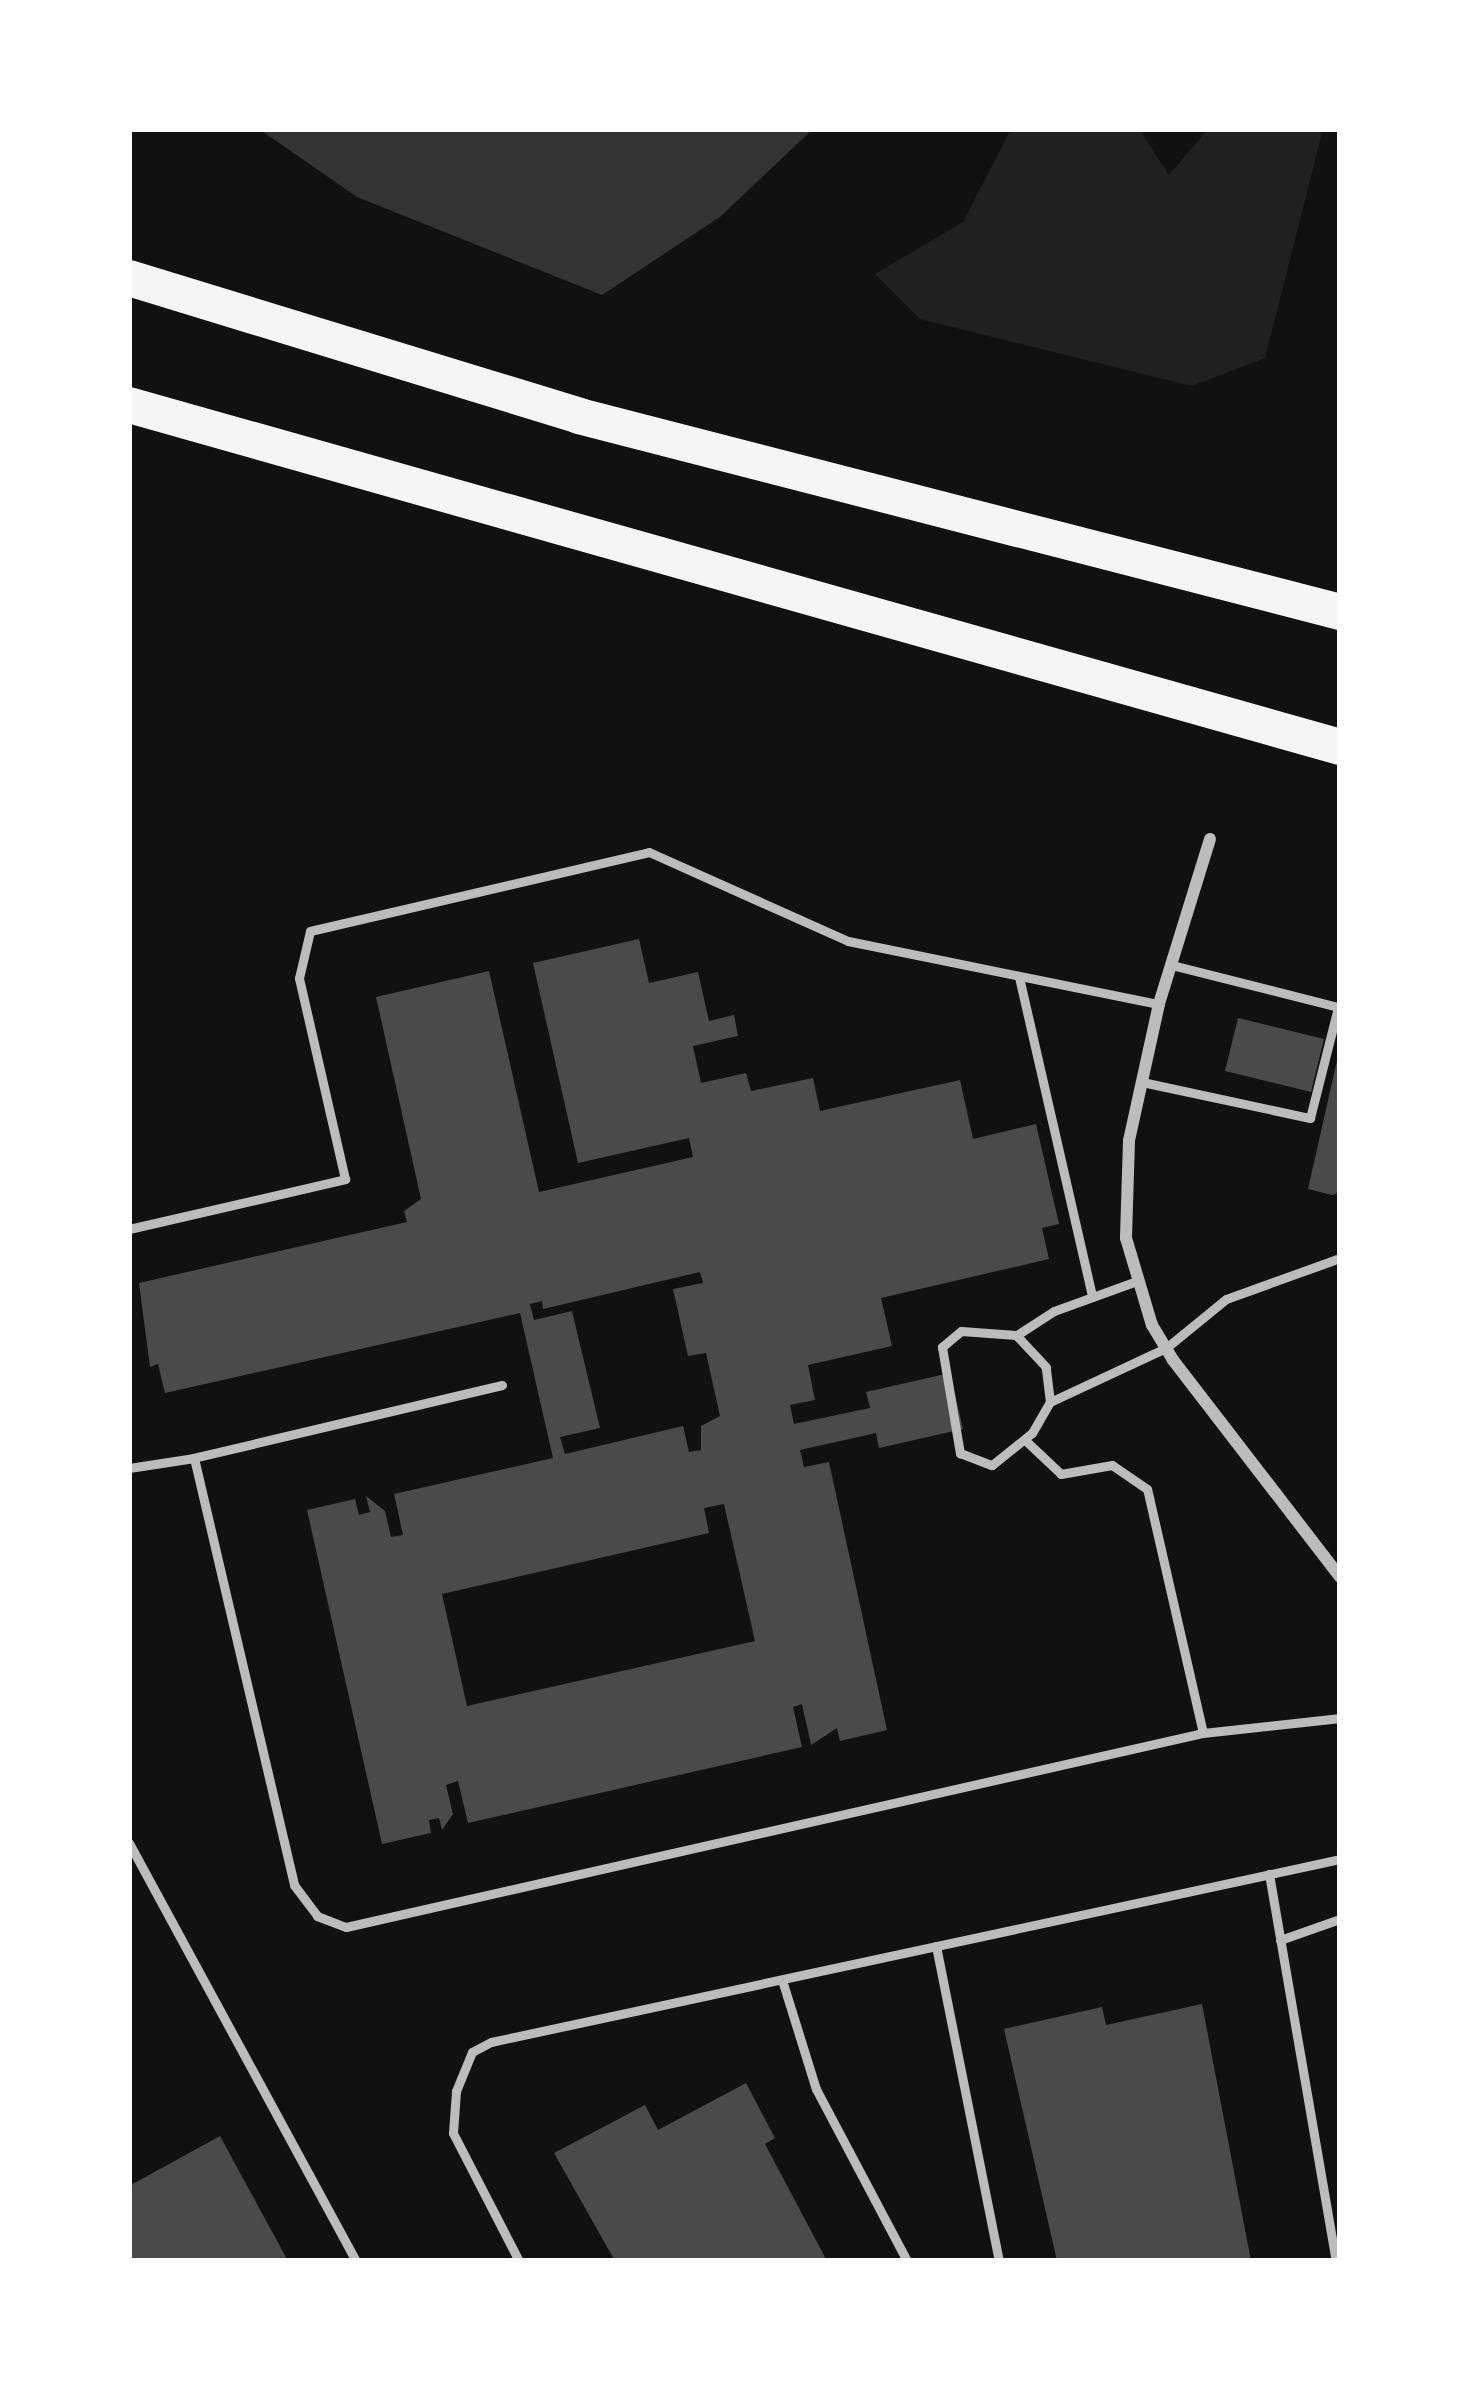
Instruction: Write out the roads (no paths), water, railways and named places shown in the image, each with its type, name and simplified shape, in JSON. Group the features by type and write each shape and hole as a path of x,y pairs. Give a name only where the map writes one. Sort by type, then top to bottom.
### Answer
{"highway":[{"path":"129,278 580,416 1340,612"},
{"path":"129,405 1340,747"}],"street":[{"path":"1210,838 1159,1004 1122,1194 1137,1281 1166,1348 1340,1577"}],"lane":[{"path":"129,1228 345,1179 297,962 310,931 649,852 848,941 1159,1004"},
{"path":"1142,1082 1310,1118 1337,1007 1172,965"},
{"path":"1018,976 1092,1298"},
{"path":"1137,1281 1016,1335 962,1331 939,1357 960,1454 992,1465 1025,1440 1049,1402 1166,1348 1226,1299 1340,1258"},
{"path":"1016,1335 1046,1367 1049,1402"},
{"path":"129,1468 194,1458 502,1385"},
{"path":"1025,1440 1061,1474 1112,1465 1148,1489 1203,1733"},
{"path":"194,1458 294,1885 317,1916 346,1928 1203,1733 1340,1718"},
{"path":"129,1844 356,2261"},
{"path":"519,2261 453,2133 456,2091 472,2052 1340,1859"},
{"path":"1269,1874 1336,2261"},
{"path":"1280,1940 1340,1919"},
{"path":"936,1946 999,2261"},
{"path":"782,1980 816,2089 907,2261"}]}
